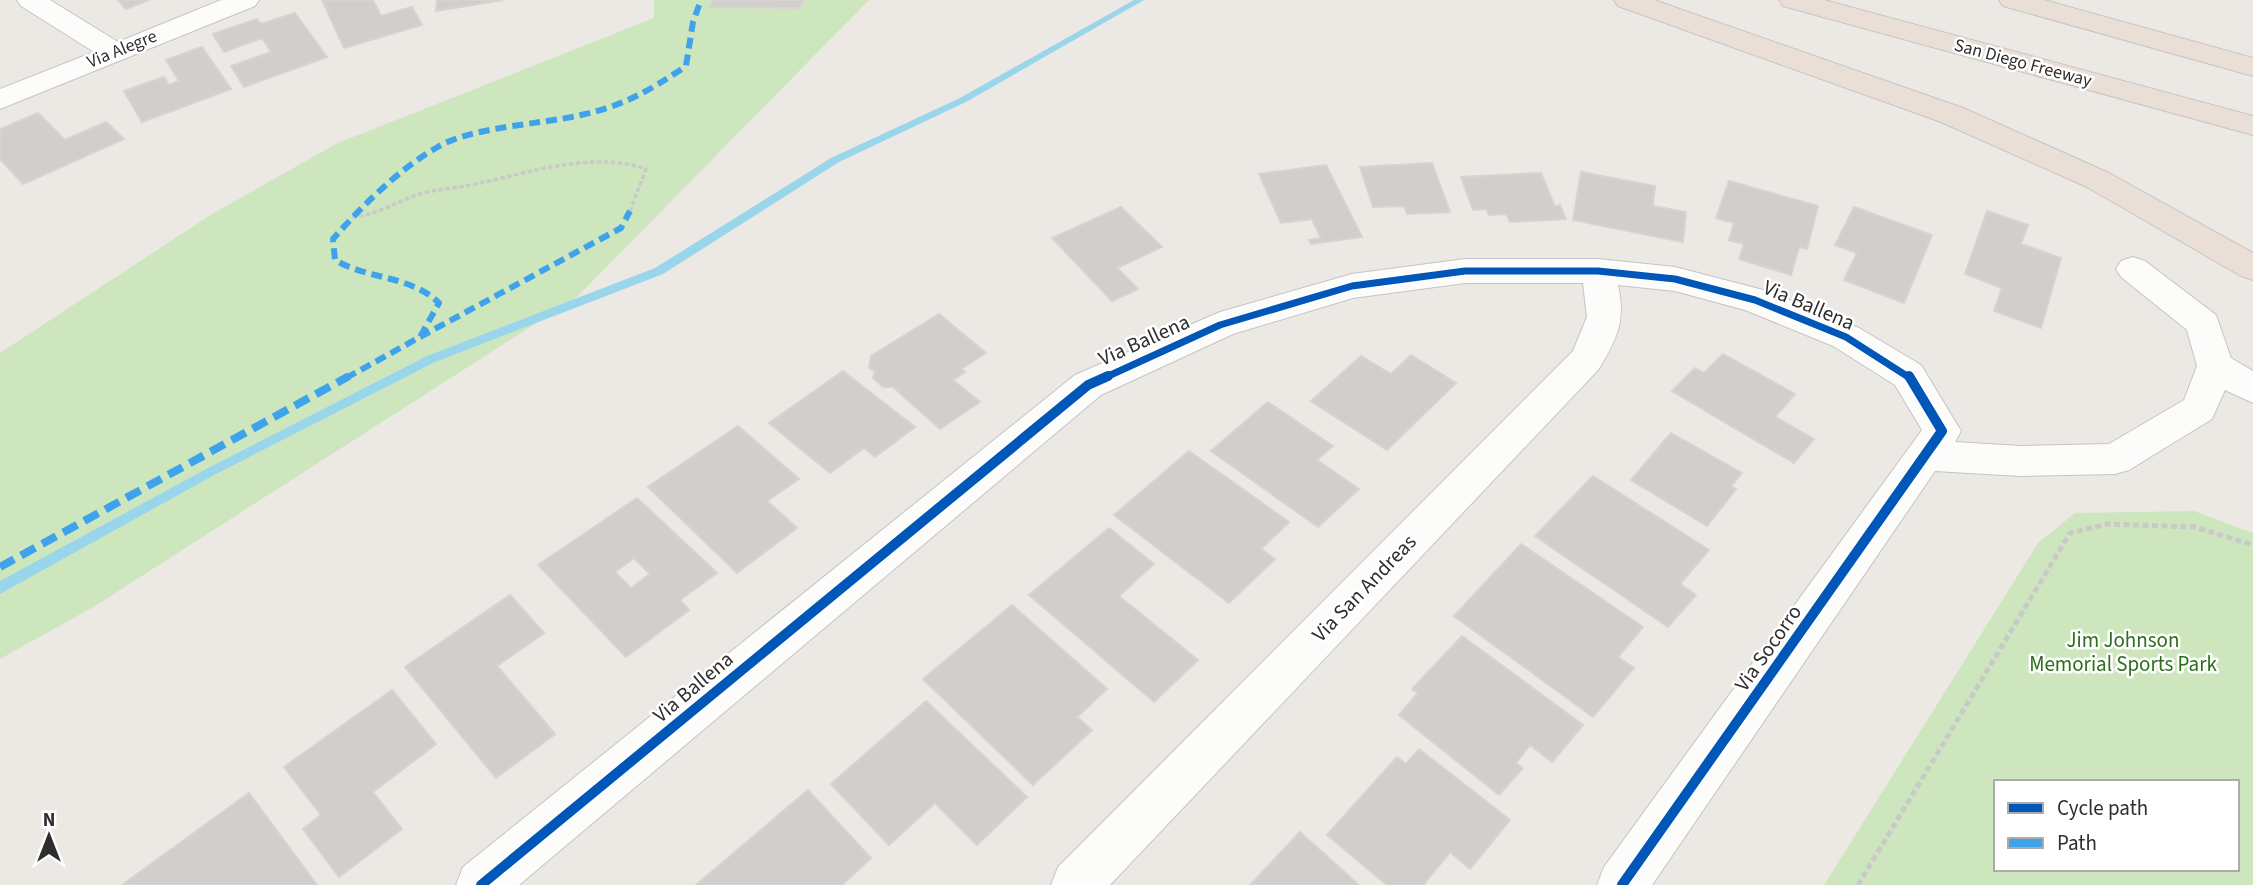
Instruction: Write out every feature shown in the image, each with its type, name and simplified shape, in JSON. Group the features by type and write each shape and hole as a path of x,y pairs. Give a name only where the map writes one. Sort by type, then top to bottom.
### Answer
{"highway":[{"path":"1628,0 1952,115 2098,180 2253,268"},
{"name":"San Diego Freeway","path":"1793,0 2253,127"},
{"path":"2015,0 2253,55"},
{"path":"2015,0 2253,67"}],"street":[{"path":"31,0 114,52"},
{"name":"Via Alegre","path":"0,100 245,0"},
{"path":"1934,443 2020,461 2115,459 2199,409 2215,366 2203,324 2133,269"},
{"name":"Via Ballena","path":"481,885 1088,385 1220,325 1352,286 1465,271 1598,271 1675,279 1755,300 1846,337 1908,375 1934,443"},
{"name":"Via San Andreas","path":"1076,885 1586,359 1600,337 1607,314 1598,271"},
{"path":"2215,366 2253,389"},
{"name":"Via Socorro","path":"1622,885 1934,443"}],"path":[{"path":"352,217 376,216 413,196 441,190 550,169 609,162 634,162 646,169 629,211"},
{"path":"1858,885 2070,533 2107,524 2195,527 2253,545"}],"green space":[{"path":"654,0 869,0 577,297 95,606 0,659 0,353 212,214 338,143 654,18"},
{"name":"Jim Johnson Memorial Sports Park","path":"2194,511 2253,533 2253,885 1824,885 2038,543 2075,513"}],"building":[{"path":"118,0 149,0 126,9"},
{"path":"322,0 373,0 381,16 412,7 422,25 344,48"},
{"path":"437,0 503,0 436,11"},
{"path":"713,0 803,0 800,8 710,7"},
{"path":"295,13 327,57 244,87 231,66 271,52 262,38 224,52 213,34 257,19 261,24"},
{"path":"202,47 231,89 142,122 124,91 164,77 169,85 179,81 166,60"},
{"path":"38,113 65,140 106,122 124,139 23,184 0,159 0,129"},
{"path":"1432,163 1450,212 1407,214 1404,206 1373,207 1360,167"},
{"path":"1326,165 1362,237 1311,244 1309,240 1321,238 1312,219 1281,223 1259,174"},
{"path":"1581,172 1655,186 1653,206 1686,212 1683,242 1573,220"},
{"path":"1541,173 1555,207 1560,205 1566,219 1510,222 1506,214 1489,215 1486,209 1473,210 1461,177"},
{"path":"1729,181 1818,206 1807,249 1799,247 1791,275 1739,259 1744,244 1729,240 1734,223 1716,218"},
{"path":"1121,207 1162,247 1117,268 1138,289 1112,301 1052,238"},
{"path":"1854,207 1932,235 1904,303 1844,280 1857,253 1835,245"},
{"path":"1987,211 2028,225 2021,244 2061,258 2041,328 1994,311 2002,288 1965,274"},
{"path":"939,314 986,353 961,369 965,372 953,380 980,402 940,429 893,387 883,387 873,378 875,371 869,368 871,356"},
{"path":"1723,354 1795,394 1775,417 1814,439 1794,463 1672,391 1695,368 1704,373"},
{"path":"1411,355 1456,383 1387,450 1311,401 1361,356 1391,374"},
{"path":"843,371 915,427 875,457 864,448 830,473 769,423"},
{"path":"1268,402 1333,446 1317,460 1359,489 1318,527 1211,451"},
{"path":"738,426 799,479 767,501 797,528 737,573 648,487"},
{"path":"1671,433 1742,473 1731,486 1736,489 1707,526 1631,480"},
{"path":"1189,451 1289,522 1261,549 1275,559 1229,603 1114,515"},
{"path":"1593,476 1709,550 1680,584 1696,595 1668,627 1535,536"},
{"path":"637,498 717,573 680,600 689,610 626,657 538,565","holes":["634,558 650,574 631,588 615,572"]},
{"path":"1109,528 1154,564 1119,596 1198,660 1154,702 1029,595"},
{"path":"1521,544 1643,627 1618,657 1634,668 1593,717 1454,616"},
{"path":"510,595 544,633 497,666 555,734 496,778 405,667"},
{"path":"1012,605 1107,689 1077,717 1092,730 1033,785 923,679"},
{"path":"1462,636 1583,725 1552,762 1530,745 1516,763 1523,768 1499,795 1399,715 1418,693 1412,689"},
{"path":"392,690 436,744 373,792 402,829 339,877 303,829 321,815 284,767"},
{"path":"926,701 1027,797 977,845 935,803 889,845 831,784"},
{"path":"1419,749 1510,820 1470,869 1450,852 1423,885 1387,885 1327,835 1397,757 1406,764"},
{"path":"808,790 871,858 842,885 696,885"},
{"path":"249,793 317,885 122,885"},
{"path":"1300,832 1359,885 1250,885"}],"waterway":[{"path":"0,588 212,471 431,359 659,271 835,160 963,100 1140,0"}],"marked path":[{"path":"0,567 420,337 439,303 420,287 410,283 346,267 335,260 333,239 366,202 437,147 467,136 583,115 643,95 686,66 693,22 701,0"},
{"path":"420,337 621,228 630,211"}],"cycle path":[{"path":"481,885 1088,385 1220,325 1352,286 1465,271 1598,271 1675,279 1755,300 1846,337 1908,375 1942,431 1622,885"}]}
